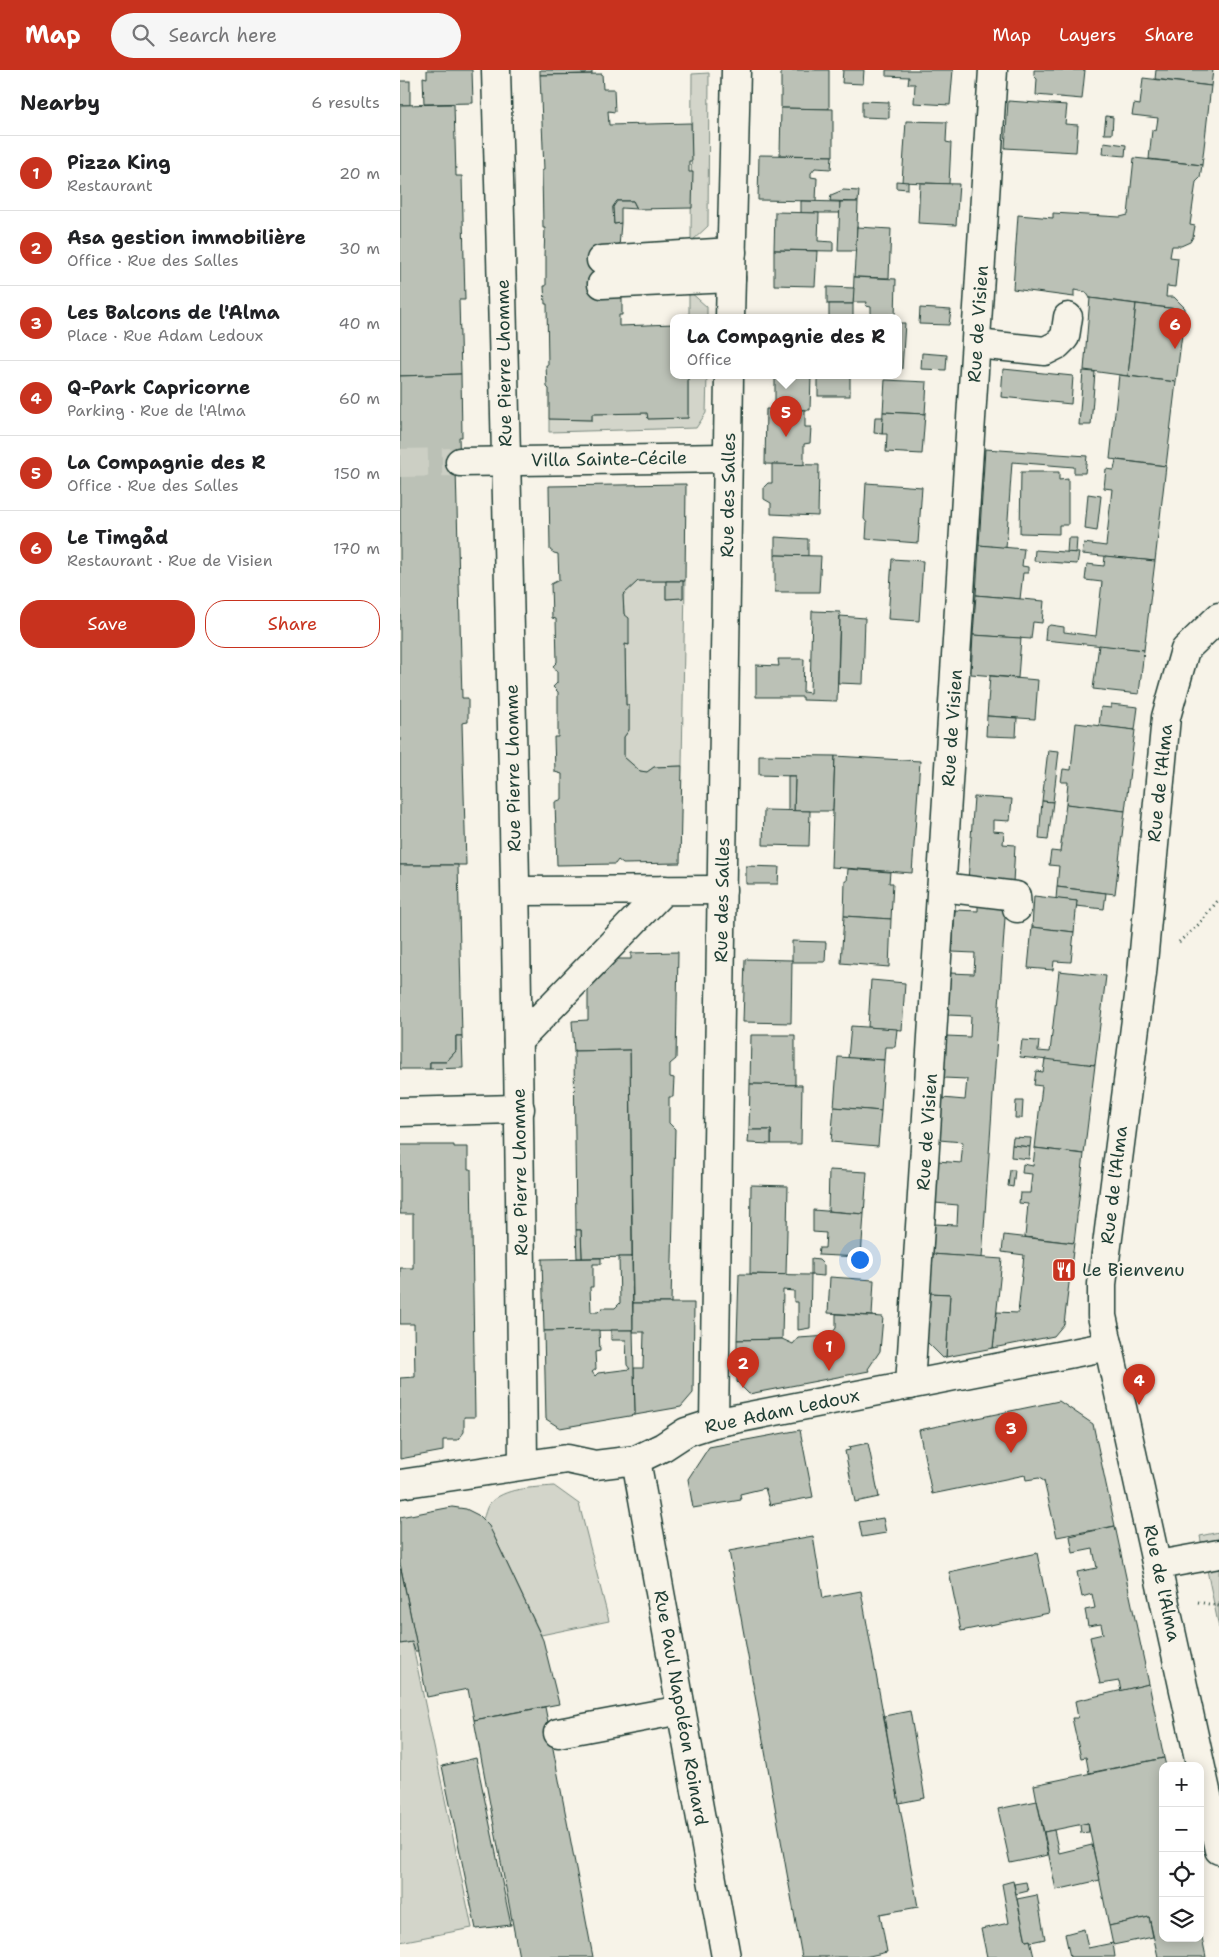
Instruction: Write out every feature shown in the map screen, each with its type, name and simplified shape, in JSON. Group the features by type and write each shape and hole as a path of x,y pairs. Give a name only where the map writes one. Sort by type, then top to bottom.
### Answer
{"street":[{"name":"Rue Pierre Lhomme","path":"496,70 516,891 523,1465"},
{"path":"730,314 736,70"},
{"name":"Rue de Visien","path":"910,1385 993,70"},
{"path":"602,272 732,265"},
{"path":"977,344 1045,350 1058,345 1065,338 1068,317"},
{"name":"Rue des Salles","path":"714,1424 729,379"},
{"name":"Villa Sainte-Cécile","path":"460,462 728,458"},
{"name":"Rue de l'Alma","path":"1219,617 1185,650 1166,717 1142,973 1102,1284 1102,1316 1219,1850"},
{"path":"942,887 1016,896 1017,908"},
{"path":"518,1041 664,890"},
{"path":"516,891 722,890"},
{"path":"400,1112 520,1117"},
{"name":"Rue Adam Ledoux","path":"400,1484 568,1458 595,1465 636,1460 663,1447 686,1432 714,1424 1109,1346"},
{"name":"Rue Paul Napoléon Roinard","path":"636,1460 726,1957"},
{"path":"1158,1565 1219,1554"},
{"path":"558,1733 681,1710"}],"path":[{"path":"1142,973 1199,924 1219,899"}],"shaded area":[{"path":"709,73 708,226 691,242 692,74"},
{"path":"689,291 707,307 707,314 689,314"},
{"path":"688,379 707,379 706,413 696,428 549,432 549,419 592,420 592,414 647,413 648,419 688,418"},
{"path":"638,581 666,581 666,599 683,598 683,581 685,581 682,766 654,767 647,772 640,771 624,757 624,737 629,730 629,705 626,705 625,644 629,645 623,595"},
{"path":"554,1486 579,1504 609,1621 541,1635 494,1536 483,1519 489,1504 503,1494 519,1489"},
{"path":"1219,1532 1219,1628 1200,1536"},
{"path":"412,1642 472,1928 400,1942 400,1644"}],"building":[{"path":"427,70 472,70 473,103 424,104 423,77 427,78"},
{"path":"540,70 592,70 592,74 540,75"},
{"path":"781,70 829,70 829,109 781,108"},
{"path":"843,70 864,70 863,84 842,83"},
{"path":"886,70 953,70 950,105 914,103 915,84 908,84 909,77 886,76"},
{"path":"1034,70 1085,70 1082,99 1036,95 1037,79 1034,76"},
{"path":"1156,70 1213,70 1211,86 1155,79"},
{"path":"602,74 603,89 614,89 615,112 608,111 609,125 691,123 692,161 689,161 689,172 693,172 692,208 637,209 633,201 617,201 613,207 614,224 621,223 619,247 622,315 619,315 619,326 670,324 670,379 688,379 688,418 648,419 647,413 592,414 592,420 549,419 549,389 547,387 546,365 548,365 547,304 545,304 544,286 546,286 546,256 544,256 545,228 543,228 542,170 544,170 540,75"},
{"path":"1143,78 1211,86 1202,165 1149,159 1152,130 1156,131 1158,118 1132,115 1134,104 1140,105"},
{"path":"400,81 410,81 410,105 400,105"},
{"path":"862,101 889,102 889,118 862,117"},
{"path":"1008,101 1067,105 1065,124 1078,125 1076,152 1005,148"},
{"path":"454,104 456,176 462,176 465,300 459,300 461,374 400,376 400,105"},
{"path":"781,108 833,109 833,156 780,155"},
{"path":"1106,116 1113,117 1112,134 1104,134"},
{"path":"906,121 947,122 946,142 951,143 949,184 902,182"},
{"path":"1104,142 1126,145 1125,156 1103,154"},
{"path":"759,155 832,156 831,169 815,168 811,173 811,177 817,178 816,201 758,200"},
{"path":"1134,158 1202,165 1200,178 1196,182 1190,225 1195,226 1193,237 1190,242 1181,246 1172,246 1170,257 1178,258 1175,287 1167,286 1166,297 1174,297 1185,310 1090,298 1086,292 1074,290 1074,297 1013,289 1018,215 1053,218 1053,213 1120,217 1128,215"},
{"path":"896,181 908,182 908,189 896,188"},
{"path":"920,183 959,184 956,225 918,223"},
{"path":"843,190 859,191 858,202 830,201 831,195"},
{"path":"617,201 633,201 637,209 621,208 621,223 614,224 613,207"},
{"path":"801,201 840,202 840,213 801,213"},
{"path":"840,202 858,202 856,251 838,251"},
{"path":"775,212 819,213 818,241 833,242 833,251 774,250"},
{"path":"857,227 891,229 889,278 854,277"},
{"path":"774,250 817,251 815,286 774,285"},
{"path":"854,277 896,279 895,314 871,314 871,307 866,306 867,302 853,302"},
{"path":"827,287 854,288 853,304 827,304"},
{"path":"1090,298 1136,304 1128,376 1084,370"},
{"path":"829,304 853,304 853,314 829,314"},
{"path":"1136,304 1185,310 1176,382 1128,376"},
{"path":"920,308 951,310 949,325 919,324"},
{"path":"902,323 905,323 902,369"},
{"path":"922,353 947,355 946,370 921,369"},
{"path":"1003,369 1073,376 1071,404 1001,397"},
{"path":"1083,371 1095,372 1091,425 1079,425"},
{"path":"461,374 462,437 459,437 460,469 456,469 462,698 468,698 468,722 462,723 466,865 400,865 400,376"},
{"path":"1119,375 1176,382 1166,466 1110,459"},
{"path":"775,379 811,379 810,410 775,409"},
{"path":"818,379 850,379 850,396 818,396"},
{"path":"885,380 927,382 925,414 883,412"},
{"path":"766,409 805,410 805,427 811,427 810,443 804,444 804,465 765,464"},
{"path":"883,412 925,414 922,454 886,452 887,434 882,434"},
{"path":"875,417 883,417 882,434 874,433"},
{"path":"985,449 1087,456 1085,473 1074,473 1074,467 1012,462 1006,548 979,545"},
{"path":"1116,460 1166,466 1155,561 1082,554 1084,543 1106,546 1112,489 1104,488 1106,469 1114,470"},
{"path":"772,464 819,465 818,516 771,514 771,503 764,499 764,487 768,483 772,483"},
{"path":"1021,472 1059,472 1059,480 1068,479 1068,525 1059,525 1059,534 1020,533"},
{"path":"866,483 922,487 918,543 866,539 867,523 864,519"},
{"path":"686,484 685,581 638,581 623,595 624,614 629,618 629,645 625,644 626,705 629,705 629,730 624,737 624,757 640,771 647,772 654,767 682,766 680,863 623,864 618,860 615,864 557,865 555,802 562,799 562,774 555,772 554,737 558,737 558,692 553,687 557,683 557,672 553,666 557,662 556,619 552,618 551,584 559,580 558,554 550,550 549,486"},
{"path":"1088,494 1101,496 1097,531 1085,529"},
{"path":"775,537 808,539 808,556 775,555"},
{"path":"1068,538 1077,538 1076,553 1067,553"},
{"path":"979,545 1024,549 1022,566 1028,567 1028,573 1023,573 1020,599 976,595"},
{"path":"1035,550 1079,553 1077,564 1034,561"},
{"path":"775,555 821,556 819,592 775,592"},
{"path":"1105,556 1155,561 1144,650 1045,640 1046,628 1050,625 1064,627 1064,632 1096,636 1102,582 1085,580 1087,564 1104,566"},
{"path":"892,559 923,561 919,621 888,619"},
{"path":"666,581 683,581 683,598 666,599"},
{"path":"976,595 1044,601 1042,623 1033,622 1031,639 973,635"},
{"path":"812,611 840,612 837,701 803,700 803,697 756,697 756,665 779,666 778,659 804,659 803,692 810,693"},
{"path":"840,616 865,618 863,684 838,683"},
{"path":"973,635 1021,638 1018,678 971,674"},
{"path":"1099,645 1144,650 1139,694 1093,689"},
{"path":"990,676 1038,680 1035,719 987,716"},
{"path":"1111,704 1138,707 1135,730 1099,726 1101,707 1111,708"},
{"path":"987,716 1017,718 1016,737 986,736"},
{"path":"1076,723 1135,730 1125,811 1066,804 1068,782 1061,782 1063,769 1071,770"},
{"path":"1048,750 1059,751 1053,802 1042,801"},
{"path":"759,755 835,756 833,811 794,811 795,776 759,775"},
{"path":"835,756 920,761 912,873 831,867"},
{"path":"788,776 795,776 794,811 788,811"},
{"path":"974,797 1012,799 1010,821 993,820 993,831 1004,832 1003,844 1015,845 1013,883 968,880"},
{"path":"1042,801 1053,802 1048,840 1039,839"},
{"path":"1066,804 1125,811 1115,894 1057,887 1059,866 1049,865 1051,851 1060,852"},
{"path":"764,810 810,811 809,846 763,845"},
{"path":"400,865 458,865 462,1036 456,1036 456,1051 446,1062 430,1062 430,1069 400,1069"},
{"path":"746,866 779,867 778,884 746,884"},
{"path":"848,869 890,872 889,883 893,883 891,919 844,916 845,881 847,881"},
{"path":"1057,887 1106,893 1104,909 1076,906 1077,901 1056,899"},
{"path":"1034,896 1077,901 1074,932 1032,927"},
{"path":"978,901 1006,903 982,1258 932,1254 934,1224 957,1225 958,1205 935,1203 938,1161 961,1163 963,1142 939,1140 942,1098 965,1100 967,1079 943,1078 946,1036 970,1037 971,1016 947,1015 950,973 974,974 975,953 952,952 955,910 978,911"},
{"path":"844,916 891,919 889,967 841,963"},
{"path":"1032,927 1074,932 1071,962 1054,961 1053,970 1028,968"},
{"path":"792,941 826,942 825,962 792,962"},
{"path":"678,952 676,1059 670,1064 670,1077 674,1078 673,1097 669,1097 669,1123 675,1129 671,1303 633,1303 630,1050 574,1051 572,1021 588,1020 588,977 605,959 631,959 631,953"},
{"path":"745,959 792,960 791,1023 743,1022"},
{"path":"1059,971 1106,976 1095,1065 1020,1057 1022,1040 1039,1041 1038,1051 1050,1052"},
{"path":"871,980 905,983 902,1030 868,1027"},
{"path":"851,1026 897,1029 895,1047 885,1047 884,1060 848,1058"},
{"path":"751,1035 795,1035 795,1085 750,1084"},
{"path":"456,1036 462,1036 463,1068 430,1069 430,1062 446,1062 456,1051"},
{"path":"630,1050 632,1257 582,1258 581,1230 576,1230 574,1051"},
{"path":"838,1057 884,1060 881,1111 834,1107"},
{"path":"1045,1059 1095,1065 1084,1154 1035,1148 1042,1086 1034,1085 1036,1071 1043,1072"},
{"path":"750,1084 802,1085 801,1144 771,1144 771,1130 749,1130"},
{"path":"1016,1101 1023,1101 1022,1118 1015,1118"},
{"path":"834,1107 881,1111 878,1146 831,1142"},
{"path":"749,1130 771,1130 771,1144 748,1143"},
{"path":"1013,1137 1031,1138 1030,1147 1012,1145"},
{"path":"400,1145 454,1145 454,1147 468,1147 468,1169 471,1169 475,1417 464,1417 464,1432 458,1440 443,1440 443,1451 400,1459 400,1378 415,1377 414,1324 400,1324 400,1268 413,1268 413,1214 400,1214"},
{"path":"1012,1145 1030,1147 1029,1159 1011,1157"},
{"path":"1035,1148 1084,1154 1074,1243 1025,1237 1028,1204 1019,1203 1020,1193 1030,1193 1032,1174 1022,1173 1023,1164 1033,1166"},
{"path":"829,1170 867,1172 864,1214 828,1211"},
{"path":"1010,1170 1015,1170 1013,1187 1008,1186"},
{"path":"751,1185 788,1186 786,1275 750,1274"},
{"path":"813,1210 864,1214 861,1257 818,1255 819,1248 825,1248 826,1233 813,1232"},
{"path":"576,1230 581,1230 582,1258 577,1258"},
{"path":"1004,1235 1074,1243 1064,1324 1054,1336 993,1348 997,1312 1018,1313 1024,1255 1002,1252"},
{"path":"932,1254 1002,1259 993,1348 946,1357 950,1294 929,1293"},
{"path":"619,1257 632,1257 633,1330 544,1331 542,1259 601,1258 601,1264 593,1264 593,1287 590,1287 591,1312 598,1312 602,1308 615,1308 620,1303"},
{"path":"811,1259 819,1260 824,1265 824,1276 811,1275"},
{"path":"739,1274 811,1275 810,1328 798,1330 798,1302 794,1302 794,1291 783,1290 782,1339 737,1340"},
{"path":"830,1277 874,1280 872,1316 828,1313"},
{"path":"929,1293 950,1294 946,1357 943,1358 926,1341"},
{"path":"633,1303 694,1303 693,1393 681,1407 635,1415 634,1368 643,1368 644,1332 633,1332"},
{"path":"836,1314 883,1317 880,1351 868,1369 869,1371 749,1394 737,1382 737,1340 782,1339 793,1344 798,1338 830,1336 836,1328"},
{"path":"599,1330 600,1351 595,1352 596,1369 592,1372 595,1376 598,1373 630,1369 627,1365 626,1340 611,1340 611,1330 633,1330 635,1415 560,1428 546,1419 544,1331"},
{"path":"1059,1401 1093,1424 1115,1526 1057,1537 1044,1481 1039,1478 1026,1480 1025,1475 932,1494 919,1430"},
{"path":"800,1430 813,1497 770,1505 765,1488 740,1494 741,1500 693,1508 688,1479 709,1447"},
{"path":"868,1443 879,1497 855,1502 845,1451 850,1450 849,1447"},
{"path":"452,1507 466,1509 478,1515 489,1526 543,1640 559,1704 474,1720 468,1689 427,1697 400,1563 400,1517"},
{"path":"883,1518 886,1533 862,1537 859,1522"},
{"path":"1115,1526 1149,1684 1121,1691 1119,1681 1100,1684 1090,1637 1103,1634 1101,1624 1088,1626 1085,1610 1095,1608 1092,1594 1082,1597 1077,1572 1097,1568 1093,1549 1073,1553 1070,1536"},
{"path":"813,1536 823,1598 861,1591 918,1907 880,1914 887,1952 865,1957 802,1957 729,1551"},
{"path":"1037,1553 1049,1613 961,1631 949,1572"},
{"path":"400,1569 418,1651 415,1651 412,1642 400,1644"},
{"path":"1149,1684 1164,1758 1089,1773 1086,1757 1081,1758 1072,1718 1078,1718 1075,1701"},
{"path":"545,1707 593,1957 519,1957 474,1720"},
{"path":"910,1711 925,1798 899,1803 884,1716"},
{"path":"476,1758 511,1925 476,1929 442,1766"},
{"path":"1164,1758 1165,1762 1159,1762 1159,1942 1203,1942 1206,1957 1158,1957 1149,1917 1109,1926 1088,1823 1044,1832 1034,1785"},
{"path":"1037,1801 1048,1855 1010,1863 998,1809"},
{"path":"1088,1823 1089,1832 1081,1833 1080,1825"},
{"path":"1054,1830 1059,1853 1092,1845 1100,1880 1056,1890 1044,1832"},
{"path":"1013,1881 1026,1941 1030,1940 1034,1957 987,1957 981,1929 1009,1923 1002,1884"},
{"path":"1026,1882 1028,1891 1016,1894 1014,1884"},
{"path":"1037,1895 1045,1939 1031,1942 1030,1940 1026,1941 1017,1899"},
{"path":"1149,1917 1153,1937 1113,1945 1109,1926"},
{"path":"1084,1929 1088,1948 1113,1943 1115,1957 1070,1957 1065,1934"}],"tunnel":[{"path":"400,463 460,462"}],"place":[{"name":"Le Timgåd","path":"1175,349"},
{"name":"La Compagnie des R","path":"786,437"},
{"name":"Le Bienvenu","path":"1064,1270"},
{"name":"Pizza King","path":"829,1371"},
{"name":"Asa gestion immobilière","path":"743,1388"},
{"name":"Q-Park Capricorne","path":"1139,1405"},
{"name":"Les Balcons de l'Alma","path":"1011,1453"}]}
